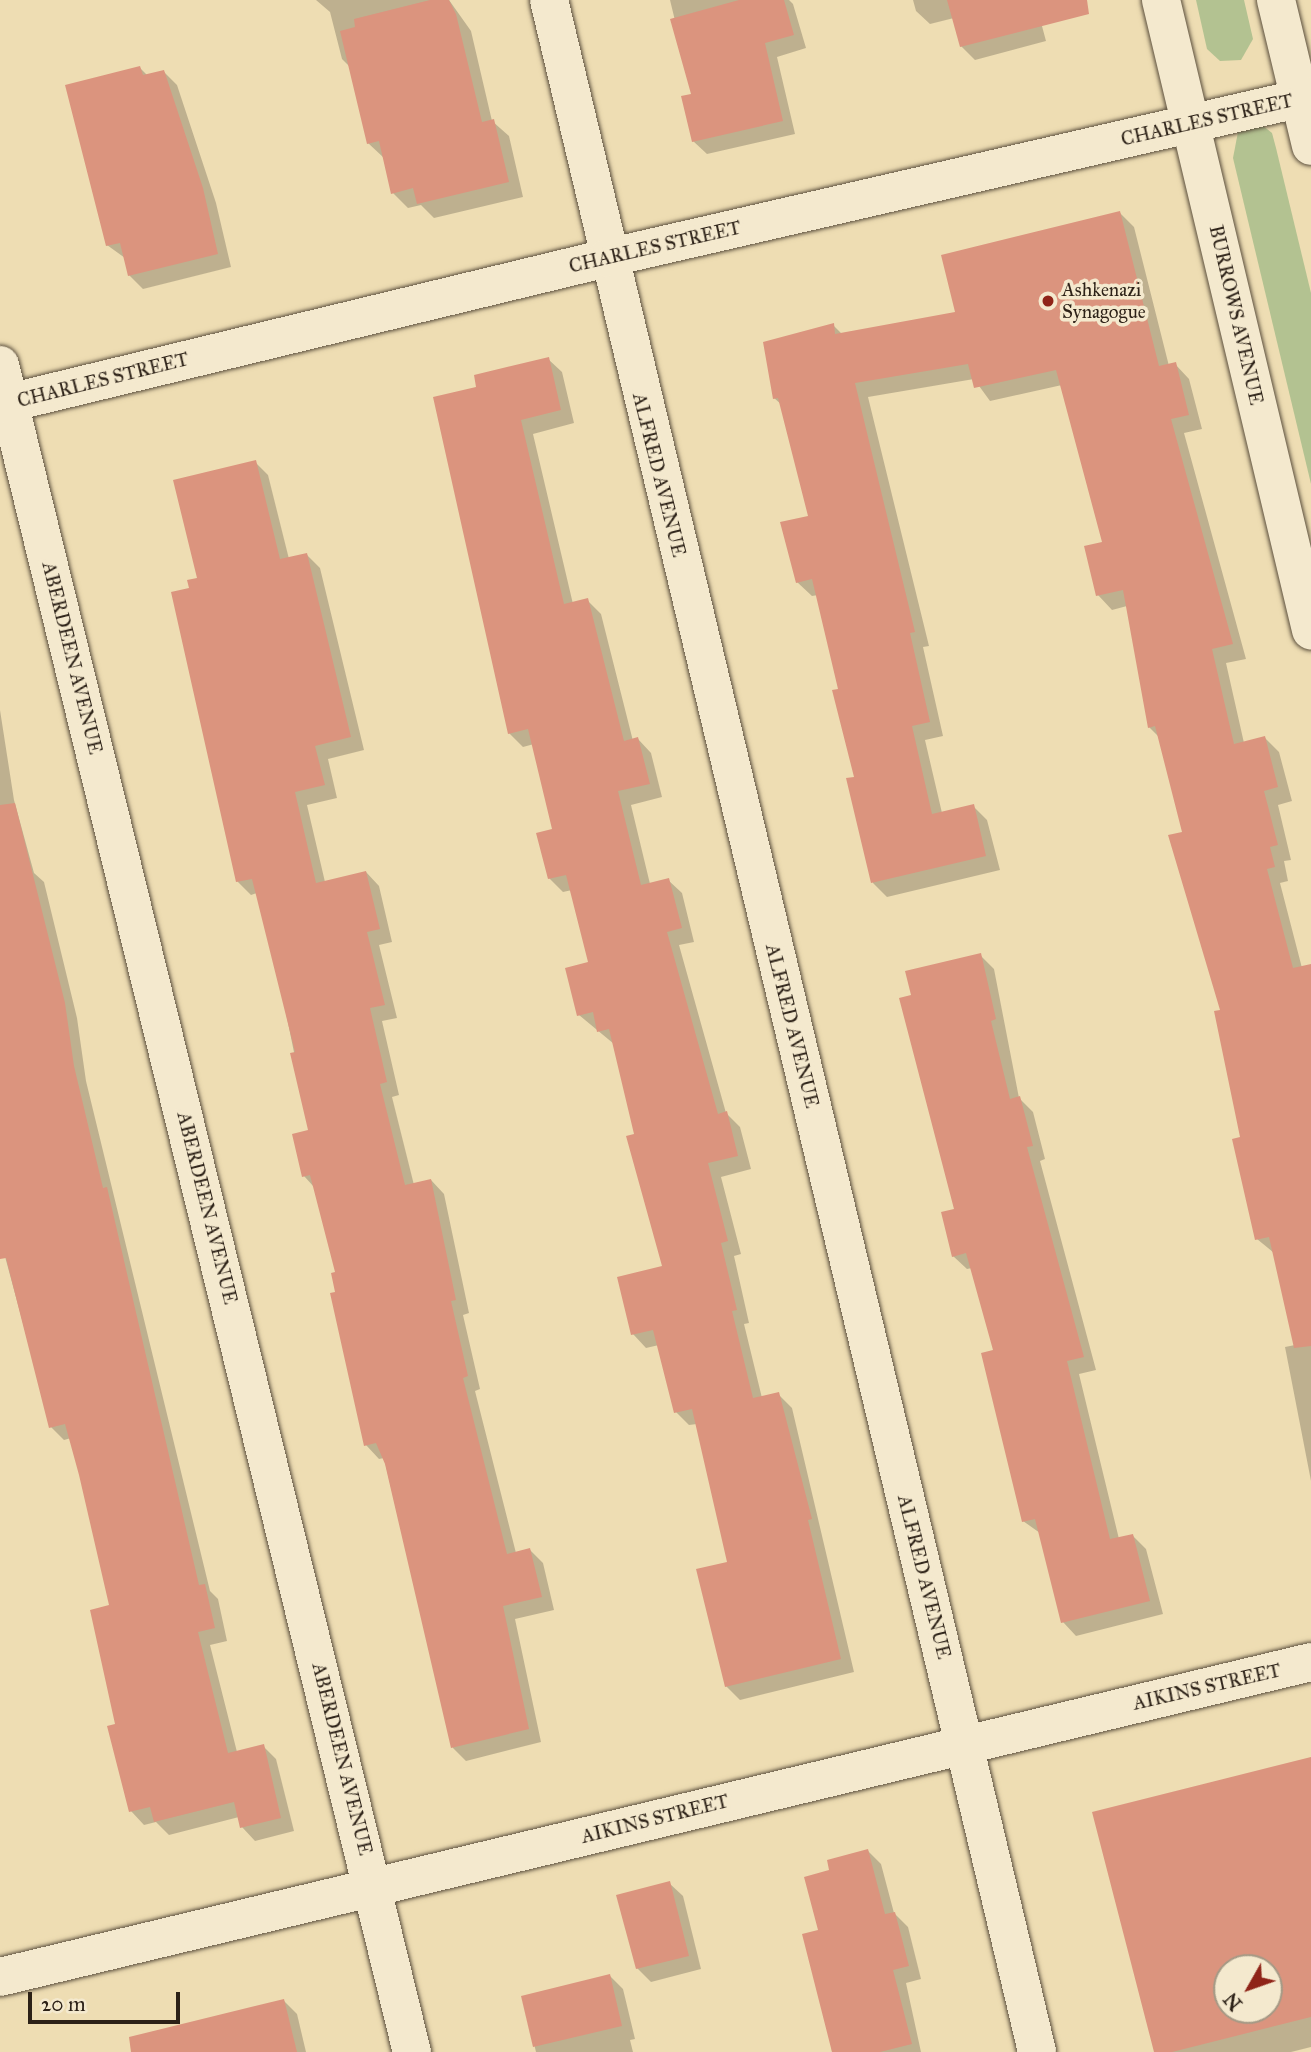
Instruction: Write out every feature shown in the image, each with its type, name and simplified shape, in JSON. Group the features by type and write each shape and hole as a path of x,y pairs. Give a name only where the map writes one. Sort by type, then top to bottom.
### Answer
{"street":[{"name":"ALFRED AVENUE","path":"549,0 607,258 1037,2052"},
{"name":"BURROWS AVENUE","path":"1161,0 1311,629"},
{"path":"1276,0 1306,98 1311,146"},
{"name":"CHARLES STREET","path":"4,404 607,258 1306,98"},
{"name":"ABERDEEN AVENUE","path":"0,365 4,404 412,2052"},
{"name":"AIKINS STREET","path":"0,1977 1311,1662"}],"green space":[{"path":"1196,0 1244,0 1253,39 1241,60 1220,61 1207,49"},
{"path":"1262,125 1272,133 1311,293 1311,484 1233,158 1238,132"}],"building":[{"path":"430,0 449,0 456,14 482,122 494,119 509,182 417,204 413,188 391,194 379,141 367,144 340,31 355,27 354,19"},
{"path":"739,0 784,0 794,35 765,43 783,121 692,142 681,96 691,94 670,19"},
{"path":"947,0 1087,0 1089,14 960,47"},
{"path":"140,66 143,75 164,70 203,188 218,254 128,276 120,243 106,246 65,85"},
{"path":"1120,211 1159,366 1176,362 1189,415 1171,419 1233,644 1212,649 1234,744 1265,736 1278,787 1264,791 1278,845 1270,847 1275,867 1267,869 1293,968 1311,964 1311,1346 1294,1348 1269,1237 1255,1240 1232,1139 1240,1137 1214,1011 1220,1010 1168,835 1182,832 1155,726 1148,728 1123,590 1096,596 1084,546 1102,542 1056,370 974,388 968,364 855,383 915,632 910,633 930,722 912,726 932,814 974,804 986,856 871,883 846,778 854,777 832,690 838,689 812,579 796,583 780,522 808,516 778,398 773,399 763,342 834,323 835,334 955,312 941,255"},
{"path":"549,357 561,410 521,420 564,604 588,598 624,741 638,737 650,784 618,791 641,885 669,878 682,928 667,932 718,1114 727,1111 738,1156 708,1163 728,1241 721,1243 737,1310 732,1311 753,1398 779,1392 812,1519 808,1520 841,1659 725,1687 696,1569 727,1562 692,1409 674,1413 653,1330 631,1335 617,1277 662,1266 626,1136 634,1134 609,1029 597,1032 593,1012 577,1016 565,968 588,962 566,875 548,879 536,833 552,829 528,729 508,734 433,397 476,387 474,375"},
{"path":"256,460 280,559 307,553 351,737 315,746 325,785 295,792 316,883 366,871 380,929 367,932 385,1005 370,1008 387,1082 380,1084 405,1185 431,1179 456,1300 451,1301 468,1376 463,1378 507,1554 530,1548 542,1597 503,1606 529,1729 451,1748 385,1464 376,1443 364,1446 330,1293 335,1292 331,1273 335,1272 310,1175 302,1177 292,1134 308,1130 290,1053 295,1052 252,879 236,882 171,592 189,588 187,580 197,578 173,480"},
{"path":"15,803 65,1003 74,1066 103,1188 107,1187 199,1585 205,1584 215,1628 198,1632 228,1753 264,1744 281,1818 240,1828 234,1802 154,1822 150,1807 129,1812 107,1726 115,1724 90,1610 109,1605 79,1475 65,1424 49,1428 6,1258 0,1259 0,805"},
{"path":"981,953 996,1019 991,1021 1010,1099 1020,1096 1033,1146 1027,1147 1084,1357 1067,1361 1110,1539 1133,1534 1150,1601 1061,1623 1035,1519 1022,1522 981,1353 993,1350 966,1253 952,1257 941,1212 954,1209 899,998 911,995 905,971"},
{"path":"1311,1757 1311,2017 1172,2052 1154,2052 1092,1812"},
{"path":"868,1849 885,1914 895,1912 909,1966 893,1970 912,2044 880,2052 832,2052 802,1934 818,1930 804,1877 829,1870 827,1860"},
{"path":"670,1881 689,1956 636,1969 616,1895"},
{"path":"610,1974 622,2026 533,2047 521,1996"},
{"path":"284,1999 297,2052 131,2052 129,2037"}],"place":[{"name":"Ashkenazi Synagogue","path":"1048,301"}]}
